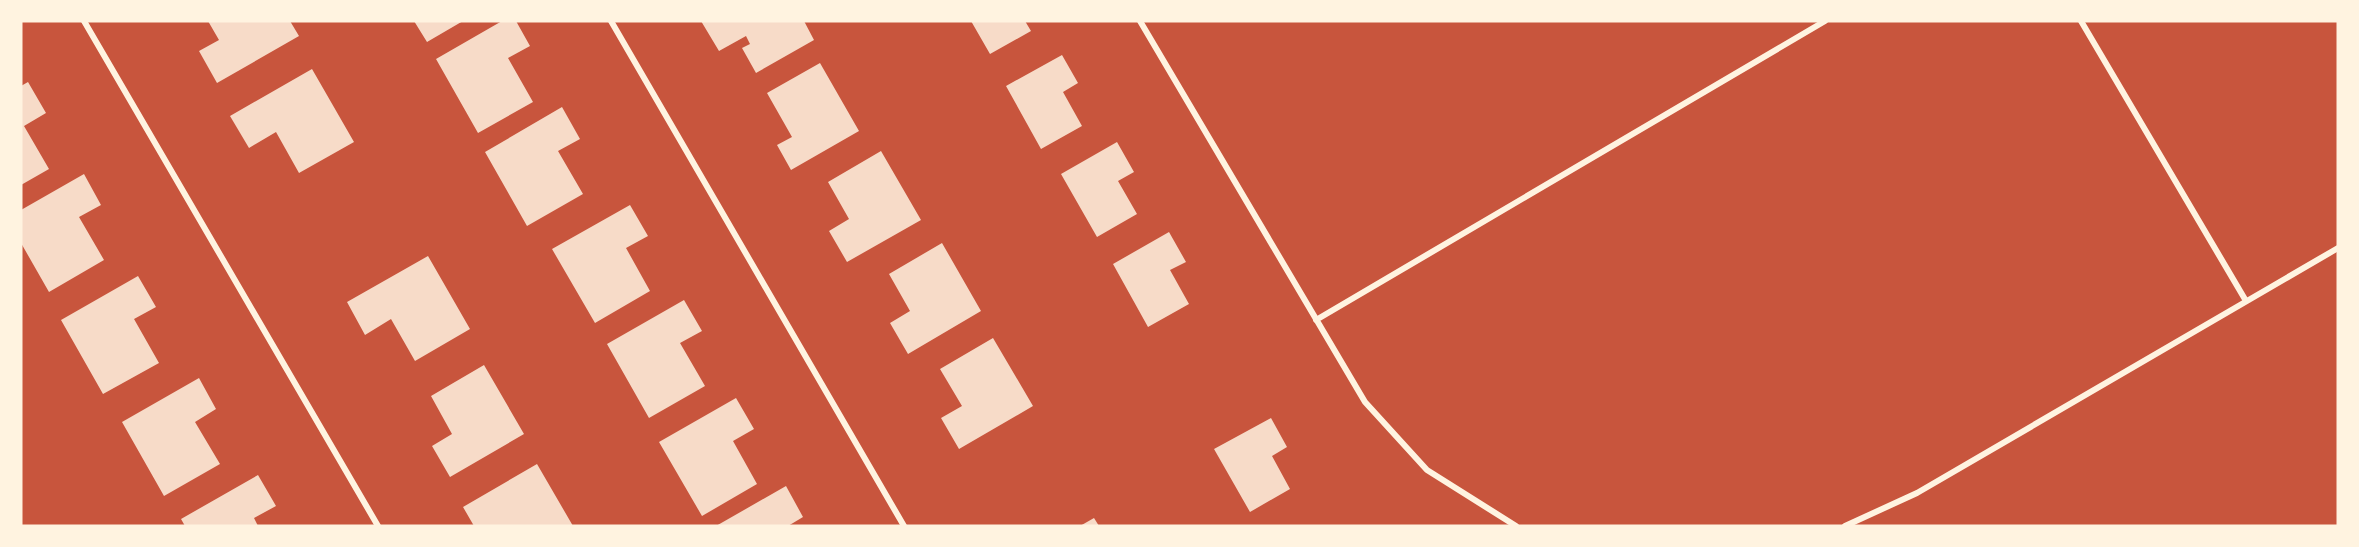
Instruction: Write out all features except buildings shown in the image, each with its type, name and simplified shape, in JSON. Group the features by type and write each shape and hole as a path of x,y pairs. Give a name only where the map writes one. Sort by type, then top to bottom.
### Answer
{"street":[{"path":"84,21 378,526"},
{"path":"611,21 904,526"},
{"path":"1140,21 1365,402 1427,470 1516,526"},
{"path":"1316,320 1825,21"},
{"path":"2081,21 2246,301"},
{"path":"1845,526 1917,493 2338,248"}]}
